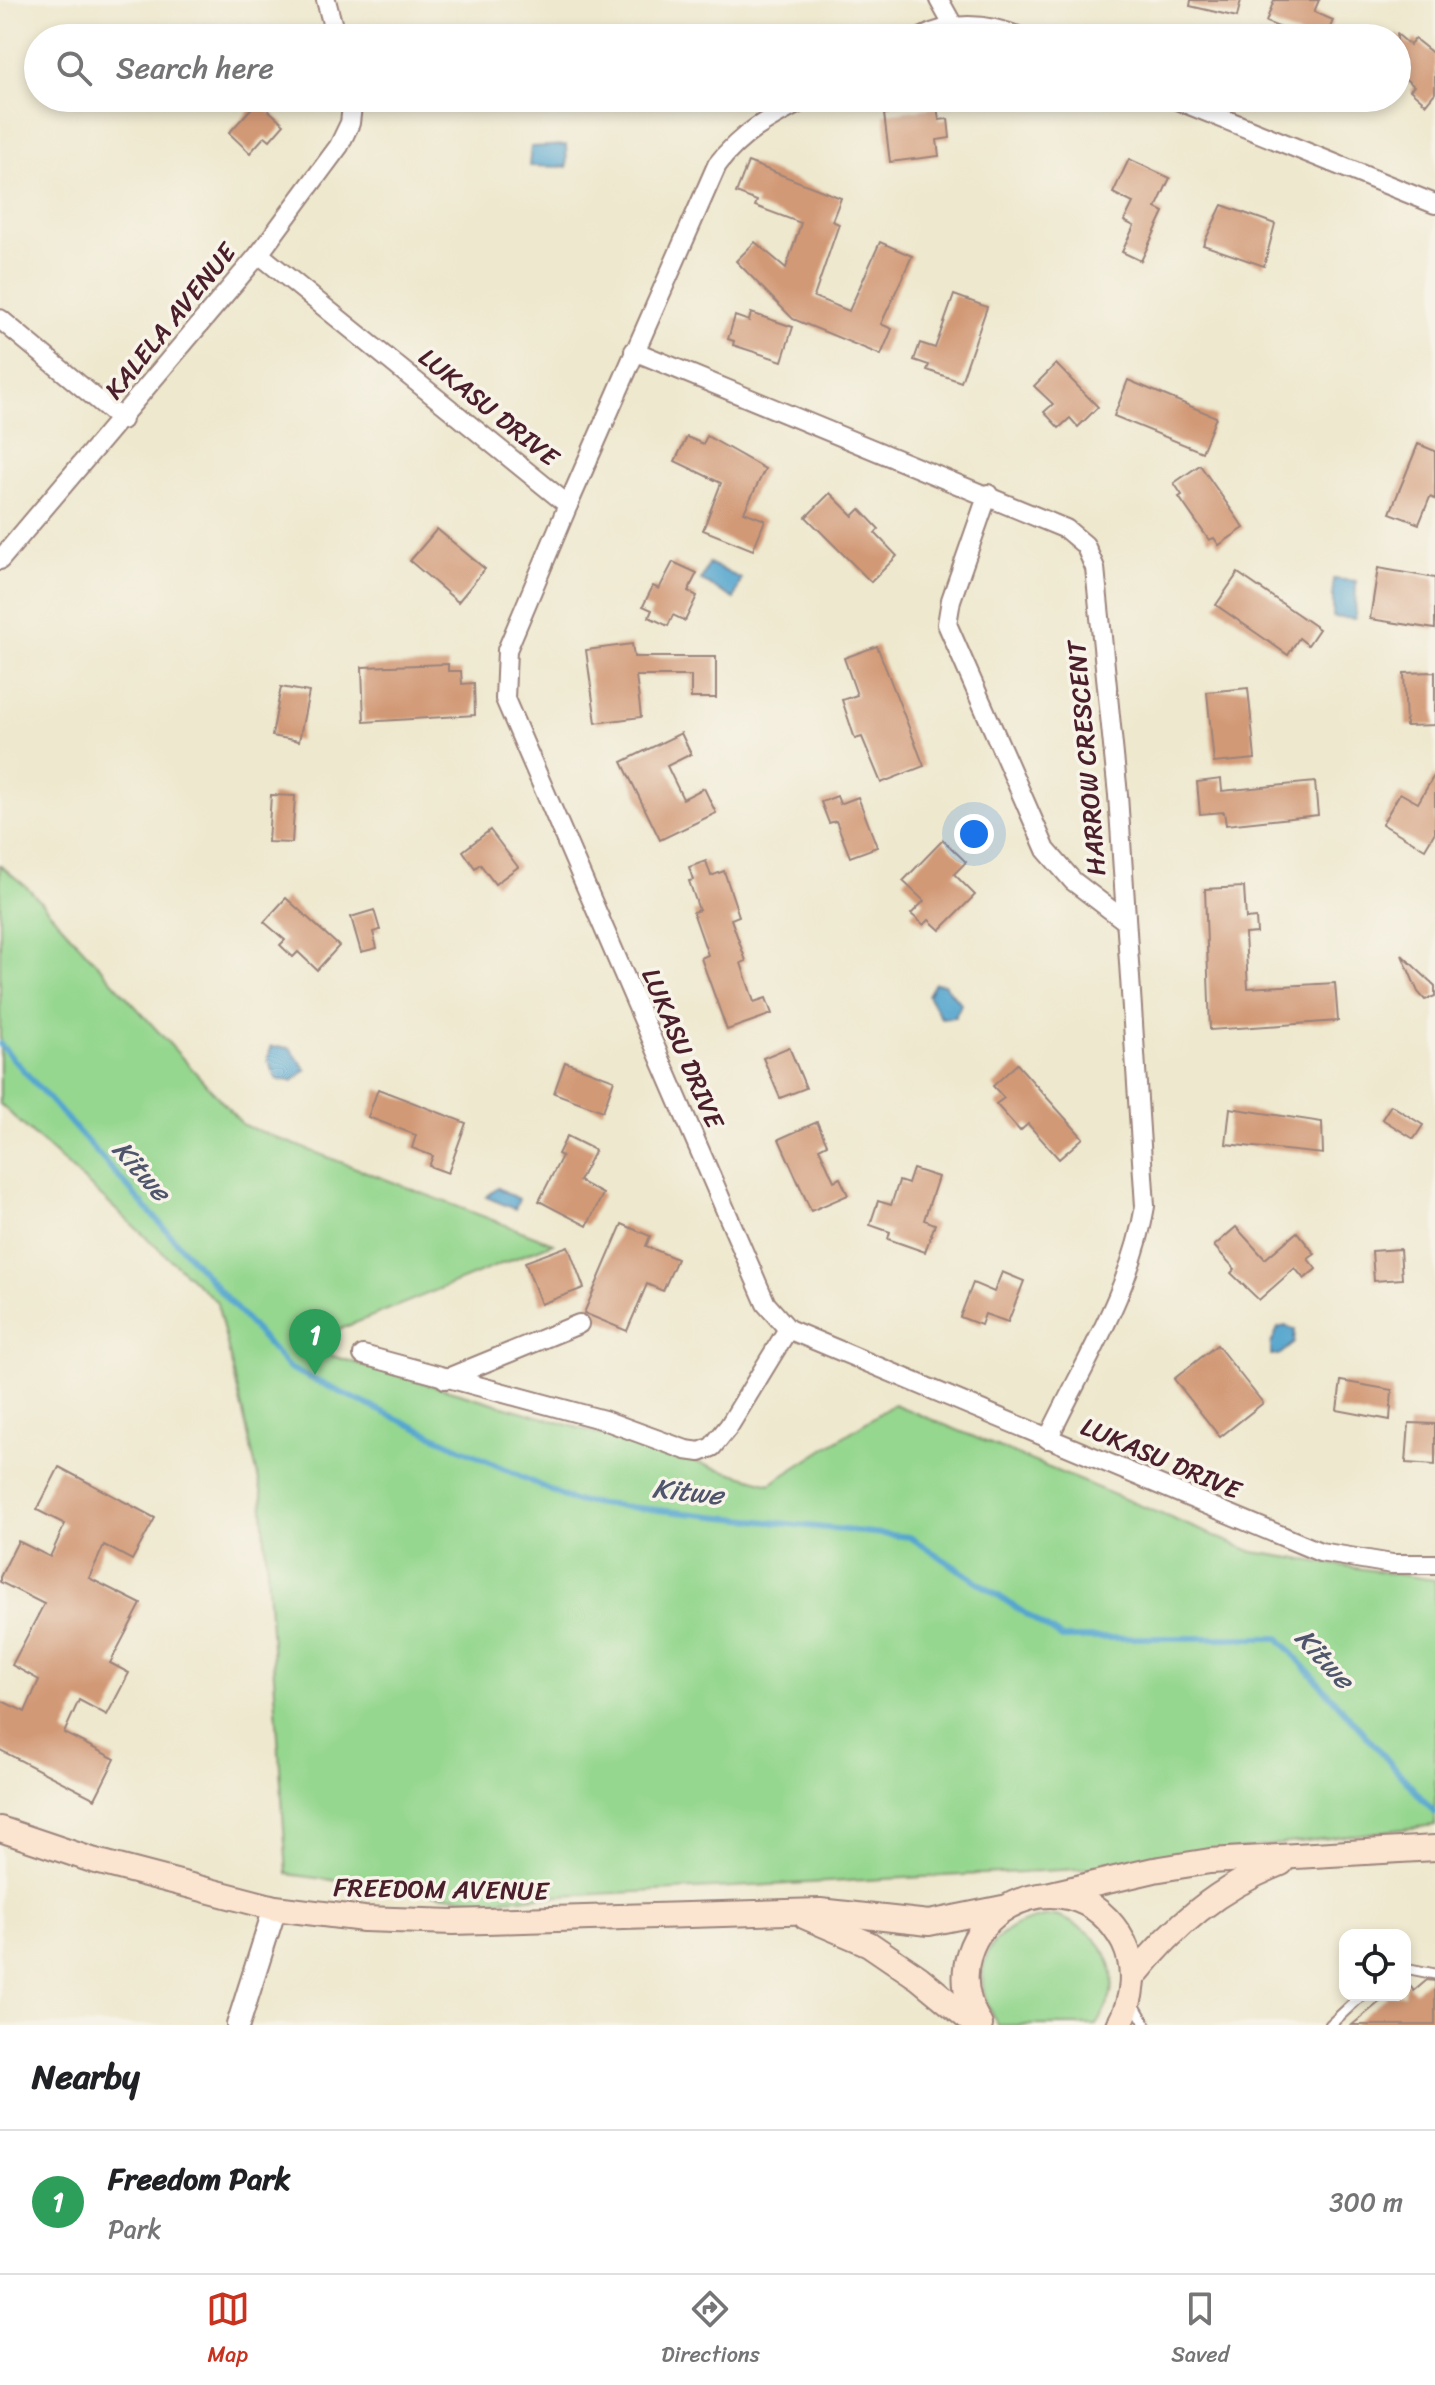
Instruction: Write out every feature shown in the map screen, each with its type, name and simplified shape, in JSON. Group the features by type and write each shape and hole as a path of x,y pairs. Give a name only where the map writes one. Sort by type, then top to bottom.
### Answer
{"main road":[{"name":"FREEDOM AVENUE","path":"0,1829 92,1860 275,1908 364,1919 453,1922 820,1911 929,1923 1003,1908 1024,1898 1047,1895"},
{"path":"1047,1895 1154,1870 1210,1861 1424,1849"},
{"path":"1119,2025 1132,1988 1178,1924 1212,1897 1246,1877 1302,1855"},
{"path":"1047,1895 1073,1898 1106,1919 1128,1952 1132,1988"},
{"path":"978,2025 965,1988 966,1965 973,1943 985,1923 1003,1908"},
{"name":"FREEDOM AVENUE","path":"796,1913 869,1944 919,1978 978,2025"}],"street":[{"path":"326,0 332,24"},
{"path":"939,0 952,24"},
{"name":"KALELA AVENUE","path":"0,560 122,420 259,254 339,146 350,123 351,112"},
{"path":"568,505 717,165 734,142 782,112"},
{"path":"1207,112 1435,204"},
{"name":"LUKASU DRIVE","path":"259,254 568,505 507,650 505,699 766,1304 788,1329 1320,1552 1392,1564 1435,1564"},
{"path":"0,319 122,420"},
{"name":"HARROW CRESCENT","path":"634,351 988,494 1066,529 1085,545 1095,568 1118,795 1145,1206 1140,1238 1126,1276 1048,1439"},
{"path":"988,494 951,600 947,624 1046,850 1073,881 1124,920"},
{"path":"445,1379 579,1324"},
{"path":"363,1355 604,1420 686,1450 700,1452 712,1447 729,1426 788,1329"},
{"path":"238,2025 275,1908"}],"lane":[{"path":"1411,1969 1435,1974"},
{"path":"1132,1988 1146,2025"},
{"path":"1330,2025 1356,2001"}],"green space":[{"path":"0,865 29,889 243,1125 553,1243 298,1346 770,1484 894,1404 1253,1552 1435,1580 1435,1825 1079,1869 482,1900 287,1874 262,1494 217,1302 0,1104"},
{"path":"1056,1916 1089,1934 1108,1959 1112,1974 1106,2008 1096,2025 998,2025 987,2004 983,1985 983,1967 989,1951 1014,1926 1033,1919"}],"water":[{"path":"566,145 567,167 529,166 531,147"},
{"path":"709,563 741,579 734,599 701,580"},
{"path":"1333,579 1356,581 1355,619 1333,617"},
{"path":"935,983 944,984 961,1004 955,1017 941,1018 928,995"},
{"path":"271,1046 290,1048 306,1070 293,1081 277,1079 268,1060"},
{"path":"498,1188 519,1199 515,1209 486,1197"},
{"path":"1285,1326 1295,1330 1294,1343 1279,1355 1271,1355 1271,1344 1278,1328"}],"building":[{"path":"1191,0 1241,0 1237,17 1190,6"},
{"path":"1274,0 1319,0 1314,12 1333,20 1331,24 1266,22"},
{"path":"1415,39 1435,55 1435,93 1426,104 1411,91 1414,86 1411,84 1411,44"},
{"path":"248,112 270,112 284,124 270,140 265,136 250,153 229,133"},
{"path":"938,112 939,120 948,119 950,138 937,140 939,156 890,162 884,114"},
{"path":"1129,159 1170,178 1156,208 1164,212 1141,261 1122,252 1134,226 1124,221 1133,203 1113,193"},
{"path":"748,162 841,198 832,221 839,224 814,297 849,311 880,242 912,256 881,324 892,329 881,355 793,319 736,261 755,242 786,268 801,223 755,206 757,201 736,193"},
{"path":"1222,205 1275,224 1264,266 1203,245"},
{"path":"954,295 987,307 961,382 927,370 929,365 914,360 920,343 935,348"},
{"path":"751,313 793,327 782,361 733,345 734,341 728,339 735,316 749,321"},
{"path":"1056,364 1098,407 1078,427 1070,418 1059,428 1044,412 1053,404 1034,386"},
{"path":"1128,380 1216,417 1202,452 1114,416"},
{"path":"707,436 765,469 744,512 765,520 753,550 703,530 721,483 675,461 687,437 703,444"},
{"path":"1418,444 1435,451 1435,499 1430,497 1419,524 1390,513"},
{"path":"1200,465 1244,528 1219,545 1214,538 1209,540 1179,497 1182,495 1174,483"},
{"path":"830,493 853,516 860,509 879,529 875,533 897,556 871,582 806,517"},
{"path":"437,529 485,569 458,602 410,561"},
{"path":"673,562 697,573 688,591 697,596 685,621 673,615 668,626 649,617 652,610 643,606 653,586 659,589"},
{"path":"1378,568 1435,578 1435,629 1370,619"},
{"path":"1238,573 1319,629 1308,645 1299,638 1288,655 1216,605"},
{"path":"632,644 634,657 716,657 716,698 691,698 691,676 636,676 641,717 596,723 586,650"},
{"path":"877,646 924,766 881,783 862,737 855,739 842,700 857,695 844,658"},
{"path":"448,664 448,671 461,671 462,684 474,683 475,715 364,722 362,667"},
{"path":"1435,672 1435,725 1406,726 1404,673"},
{"path":"281,687 309,692 299,741 272,736"},
{"path":"1248,688 1255,759 1214,763 1207,692"},
{"path":"681,733 691,754 667,766 683,799 704,788 716,813 660,840 622,762"},
{"path":"1435,774 1435,832 1425,849 1382,824 1400,793 1418,803"},
{"path":"1221,779 1222,791 1315,782 1318,815 1226,825 1224,812 1200,814 1197,782"},
{"path":"271,795 295,796 292,843 268,842"},
{"path":"837,796 840,804 858,797 877,847 850,857 836,821 829,823 821,802"},
{"path":"490,830 518,867 495,884 480,864 475,868 463,851"},
{"path":"943,840 966,862 954,874 975,895 940,930 929,920 924,925 911,914 924,901 903,881"},
{"path":"706,861 711,876 724,871 739,916 731,919 746,961 741,963 754,1002 766,998 772,1014 727,1030 701,958 708,955 693,912 699,910 689,881 693,880 689,867"},
{"path":"1244,887 1246,919 1256,918 1257,933 1245,934 1248,988 1335,983 1338,1021 1210,1030 1205,889"},
{"path":"286,898 339,946 317,970 298,952 293,957 280,945 285,940 264,922"},
{"path":"374,910 380,930 373,932 377,948 361,952 351,917"},
{"path":"1402,955 1435,986 1435,996 1425,1000 1418,992"},
{"path":"789,1047 806,1088 780,1098 763,1058"},
{"path":"565,1062 614,1080 603,1111 554,1093"},
{"path":"1017,1064 1083,1138 1059,1159 1028,1124 1020,1131 996,1104 1004,1098 993,1086"},
{"path":"378,1089 466,1123 448,1173 429,1166 433,1156 412,1148 416,1135 368,1117"},
{"path":"1391,1105 1423,1125 1414,1139 1382,1119"},
{"path":"1230,1108 1322,1122 1323,1154 1226,1144"},
{"path":"817,1122 827,1144 819,1148 834,1181 840,1178 848,1195 811,1211 779,1139"},
{"path":"567,1136 595,1150 579,1181 603,1194 587,1226 539,1201 562,1156 558,1154"},
{"path":"913,1169 938,1177 924,1220 935,1224 925,1252 888,1239 890,1232 870,1225 878,1201 891,1205 899,1181 908,1184"},
{"path":"622,1224 650,1236 646,1246 677,1259 663,1291 647,1284 627,1331 584,1313"},
{"path":"1236,1227 1265,1259 1297,1232 1315,1254 1308,1259 1316,1269 1304,1279 1295,1268 1259,1300 1231,1273 1235,1269 1214,1246"},
{"path":"568,1246 584,1288 541,1304 525,1262"},
{"path":"1400,1249 1402,1279 1374,1281 1372,1251"},
{"path":"1002,1272 1024,1281 1008,1322 985,1314 981,1325 960,1317 973,1283 994,1292"},
{"path":"1217,1345 1263,1403 1220,1437 1174,1379"},
{"path":"1341,1381 1392,1390 1390,1420 1337,1410"},
{"path":"1409,1423 1435,1424 1435,1465 1406,1463"},
{"path":"59,1467 155,1518 132,1560 104,1545 89,1578 141,1604 110,1663 129,1673 107,1715 79,1700 64,1733 115,1759 95,1799 0,1750 0,1700 25,1712 39,1680 12,1665 44,1604 0,1582 0,1577 18,1541 50,1557 65,1524 37,1510"},
{"path":"1427,1980 1435,1981 1435,2025 1352,2025 1381,2001 1411,2001 1411,1987 1414,1991"}],"waterway":[{"name":"Kitwe","path":"0,1044 289,1368 573,1501 910,1537 1062,1638 1279,1638 1435,1813"}],"place":[{"name":"Freedom Park","path":"315,1375"}]}
